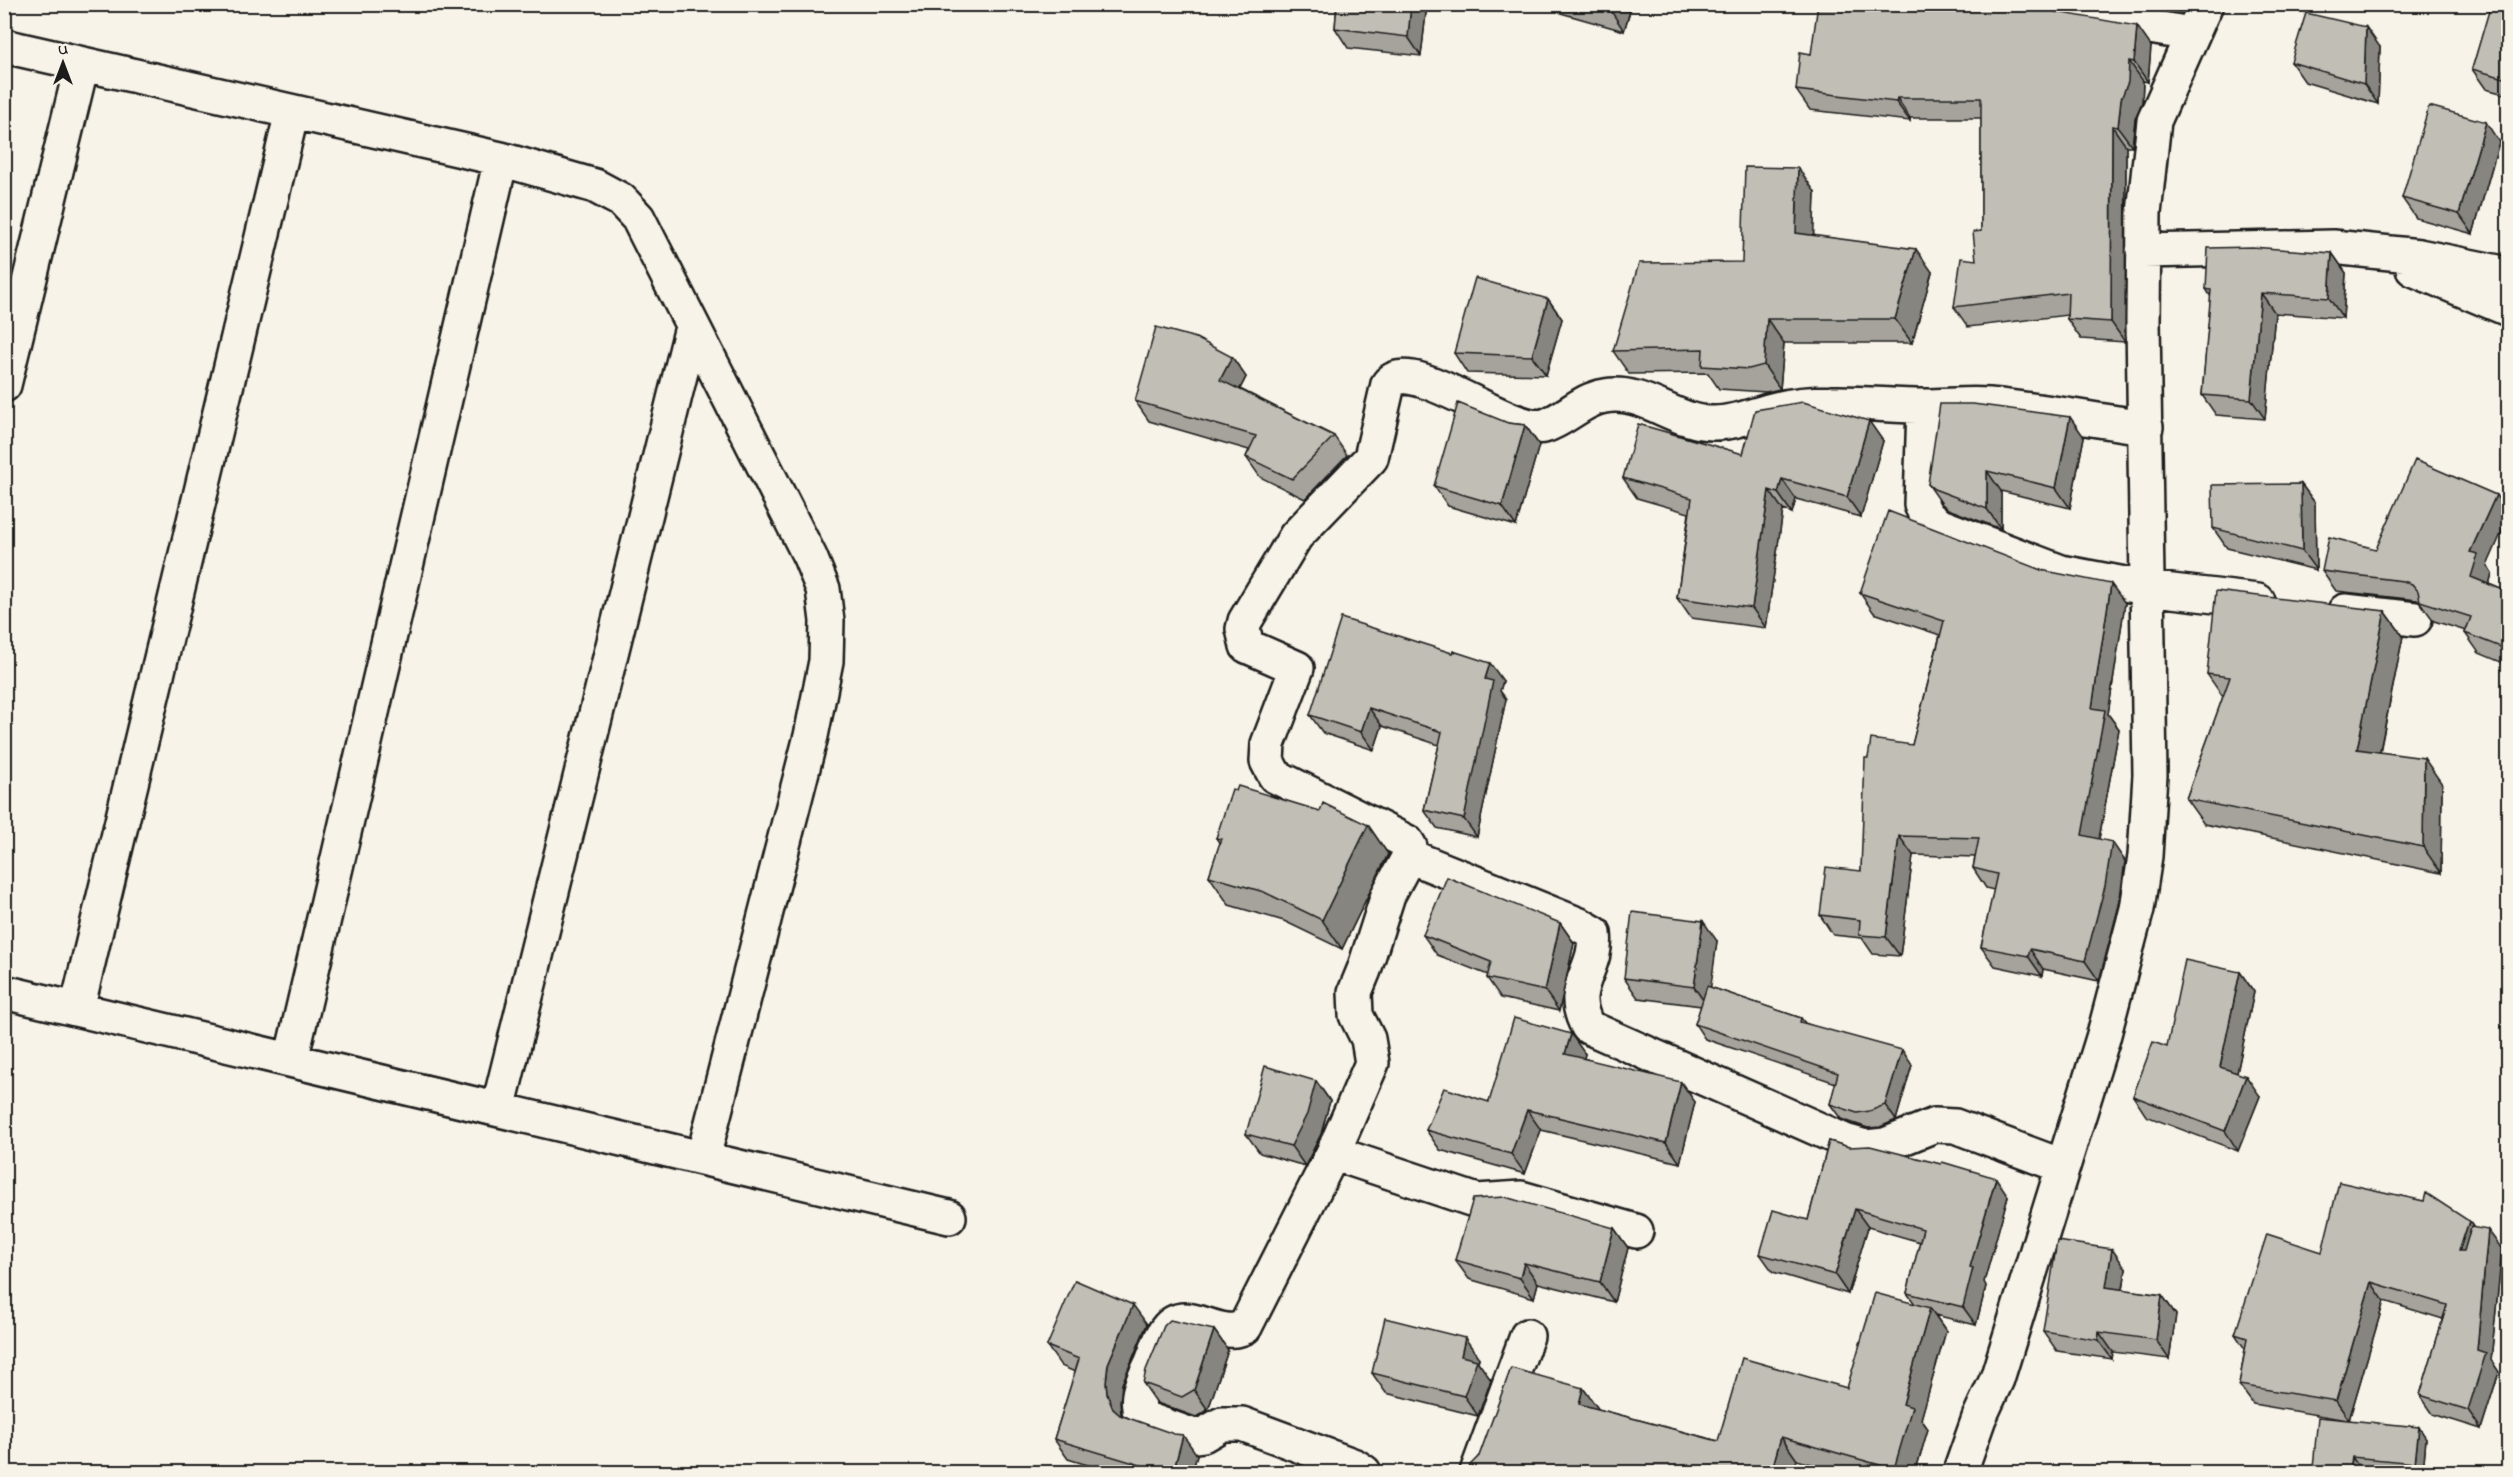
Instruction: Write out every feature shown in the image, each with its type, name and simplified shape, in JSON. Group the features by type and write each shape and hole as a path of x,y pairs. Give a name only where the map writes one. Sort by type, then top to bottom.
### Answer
{"street":[{"path":"2014,4 2191,34"},
{"path":"1960,1473 1979,1418 1996,1379 2122,973 2137,909 2143,867 2150,775 2146,588 2144,213 2154,121 2206,4"},
{"path":"4,46 501,159 595,186 621,200 638,218 810,556 822,589 827,621 826,661 811,736 703,1158"},
{"path":"4,385 82,64"},
{"path":"77,1009 292,112"},
{"path":"291,1060 501,159"},
{"path":"2143,251 2333,248 2419,256 2508,274"},
{"path":"2369,251 2508,309"},
{"path":"498,1109 692,327"},
{"path":"1364,1473 1355,1466 1242,1424 1221,1424 1203,1435 1194,1436 1141,1417 1137,1407 1137,1396 1167,1329 1177,1322 1189,1319 1227,1332 1236,1332 1245,1327 1333,1153 1372,1063 1368,1039 1356,1016 1355,992 1388,895 1409,856 1410,848 1407,842 1275,776 1267,761 1268,744 1297,668 1247,646 1243,629 1245,621 1296,536 1371,458 1386,388 1391,380 1404,377 1448,390 1515,423 1534,427 1547,425 1605,396 1636,399 1684,419 1713,423 1742,419 1777,408 1828,403 1924,406 1986,404 2146,427"},
{"path":"1924,406 1921,505 1927,516 1938,525 2061,572 2146,588 2415,619"},
{"path":"1409,856 1580,925 1594,933 1595,944 1578,995 1580,1013 1588,1027 1845,1141 1866,1147 1885,1145 1935,1125 1954,1126 2062,1166"},
{"path":"4,992 949,1217"},
{"path":"1333,1153 1477,1201 1521,1198 1636,1231"},
{"path":"1477,1473 1527,1336"}],"building":[{"path":"1337,4 1411,4 1408,37 1335,28"},
{"path":"1587,4 1613,4 1611,11"},
{"path":"1818,4 2011,4 2137,26 2134,62 2129,61 2128,82 2121,99 2118,127 2112,126 2111,322 2067,319 2068,293 1954,307 1961,258 1976,260 1973,232 1981,231 1981,98 1897,98 1896,102 1796,90 1800,52 1811,54"},
{"path":"2491,4 2508,4 2508,79 2472,69"},
{"path":"2306,13 2366,27 2364,84 2291,62"},
{"path":"2429,106 2486,122 2459,214 2402,198"},
{"path":"1745,167 1798,168 1796,233 1916,249 1895,319 1767,319 1764,365 1749,369 1702,366 1703,349 1613,351 1639,263 1742,262"},
{"path":"2252,247 2332,253 2329,298 2261,293 2251,399 2202,395 2211,290 2206,289 2208,248"},
{"path":"1475,278 1548,299 1532,356 1454,353"},
{"path":"1156,327 1196,338 1232,357 1220,380 1334,436 1292,479 1246,457 1256,436 1135,401"},
{"path":"1803,402 1869,421 1847,497 1782,479 1778,493 1769,490 1752,608 1677,598 1692,498 1623,478 1638,424 1743,454 1755,410"},
{"path":"1458,403 1508,423 1525,425 1502,506 1434,486"},
{"path":"1940,404 1973,404 2070,417 2056,488 1987,471 1987,509 1934,489 1928,484"},
{"path":"2415,460 2496,495 2470,552 2478,554 2471,577 2508,592 2508,650 2465,633 2471,617 2420,601 2418,591 2412,584 2322,571 2329,537 2376,549"},
{"path":"2301,484 2302,551 2213,528 2212,485"},
{"path":"1888,511 2041,570 2111,584 2092,708 2105,710 2082,835 2112,842 2105,886 2085,961 2030,949 2028,956 1981,947 1997,874 1973,868 1979,838 1899,836 1886,937 1859,935 1860,920 1820,915 1826,867 1861,871 1865,758 1868,758 1871,739 1912,745 1944,621 1860,593"},
{"path":"2216,591 2385,611 2357,749 2424,758 2423,847 2186,799 2230,677 2207,674"},
{"path":"1341,618 1490,663 1485,679 1493,681 1464,819 1424,810 1442,732 1369,708 1361,732 1310,715"},
{"path":"1238,786 1320,811 1323,803 1368,825 1322,920 1264,892 1209,876 1221,839 1216,838 1232,789 1236,791"},
{"path":"1447,877 1560,923 1545,991 1487,978 1491,962 1423,935"},
{"path":"1632,912 1703,921 1694,987 1624,978"},
{"path":"2185,960 2240,972 2220,1067 2246,1076 2225,1131 2133,1096 2153,1042 2167,1047"},
{"path":"1707,986 1801,1018 1800,1022 1902,1050 1885,1105 1857,1113 1830,1104 1838,1073 1695,1024"},
{"path":"1514,1018 1571,1034 1565,1054 1681,1082 1666,1143 1527,1110 1511,1154 1426,1130 1444,1088 1489,1102"},
{"path":"1265,1066 1316,1081 1307,1114 1291,1146 1246,1134"},
{"path":"1829,1141 1849,1147 1870,1146 1941,1164 1942,1162 1996,1178 1970,1267 1973,1268 1963,1307 1907,1293 1923,1229 1855,1209 1835,1275 1760,1254 1773,1210 1808,1220"},
{"path":"2339,1182 2424,1201 2426,1193 2469,1221 2459,1251 2464,1251 2471,1227 2488,1230 2477,1350 2486,1353 2468,1410 2420,1395 2447,1305 2371,1282 2336,1401 2239,1385 2247,1338 2235,1334 2267,1234 2322,1252"},
{"path":"1505,1197 1614,1228 1600,1282 1524,1263 1520,1278 1455,1260 1473,1199"},
{"path":"2057,1241 2112,1249 2106,1287 2162,1295 2156,1340 2099,1332 2098,1340 2043,1331"},
{"path":"1075,1280 1133,1305 1108,1364 1107,1394 1113,1409 1120,1415 1183,1435 1173,1473 1054,1439 1079,1359 1047,1346"},
{"path":"1875,1293 1930,1308 1903,1404 1912,1407 1894,1469 1781,1437 1771,1473 1469,1473 1470,1465 1479,1456 1511,1368 1583,1388 1579,1404 1718,1441 1742,1358 1847,1388"},
{"path":"1385,1318 1465,1338 1461,1356 1477,1360 1464,1396 1372,1373"},
{"path":"1170,1320 1214,1330 1194,1390 1182,1397 1143,1383 1164,1326"},
{"path":"2318,1417 2419,1427 2415,1463 2352,1457 2350,1471 2313,1467"}]}
